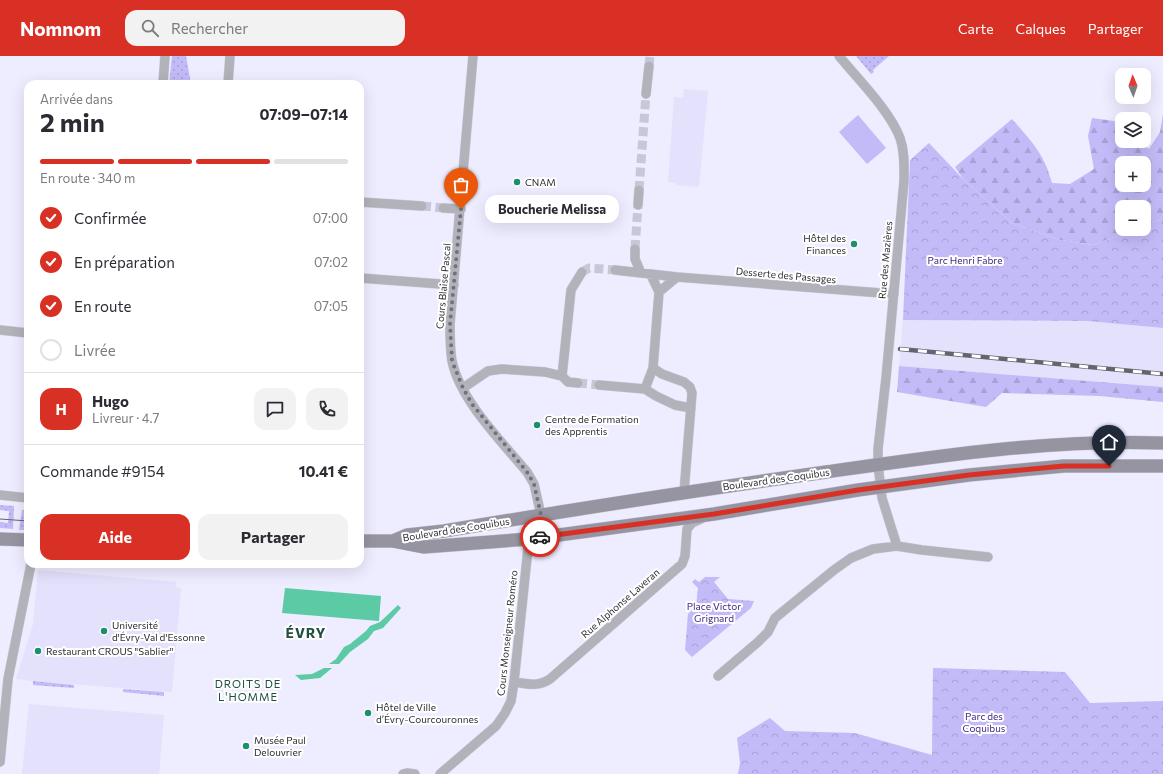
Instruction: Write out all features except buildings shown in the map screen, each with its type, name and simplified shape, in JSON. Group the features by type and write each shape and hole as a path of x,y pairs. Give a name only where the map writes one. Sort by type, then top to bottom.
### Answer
{"main road":[{"name":"Boulevard des Coquibus","path":"393,541 407,535 444,531 684,492 963,453 1060,445 1141,442 1163,443"},
{"name":"Boulevard des Coquibus","path":"364,541 393,541 424,547 529,539 714,514 880,487 969,475 1064,466 1163,466"},
{"path":"0,539 24,540"}],"street":[{"path":"163,80 165,56"},
{"path":"228,80 230,56"},
{"name":"Cours Blaise Pascal","path":"474,56 450,336 452,361 463,388 484,420 527,472 534,484 541,515"},
{"name":"Rue des Mazières","path":"839,56 886,112 894,124 900,139 904,167 894,294 878,449 878,465 882,498 897,546"},
{"path":"646,94 649,66"},
{"path":"638,205 639,190"},
{"path":"364,202 422,206"},
{"path":"443,208 461,209"},
{"path":"634,250 635,259 641,273"},
{"name":"Desserte des Passages","path":"616,270 651,275 894,294"},
{"path":"562,376 571,290 582,272"},
{"path":"645,389 653,368 659,292 651,275"},
{"path":"659,292 677,277"},
{"path":"364,278 454,285"},
{"path":"0,330 24,333"},
{"path":"653,368 662,374 684,382 690,387 692,393 684,492"},
{"path":"463,388 488,371 502,369 545,372 562,376 568,382 578,383"},
{"path":"599,385 645,389 675,405 691,408"},
{"path":"0,495 24,498"},
{"name":"Rue Alphonse Laveran","path":"514,682 536,685 543,684 550,679 682,564 685,556 687,529 692,523 714,514"},
{"name":"Cours Monseigneur Roméro","path":"440,774 496,726 511,701 529,539 541,515"},
{"path":"718,676 768,632 775,618 851,558 873,549 897,546 988,557"},
{"path":"0,762 8,679 30,568"},
{"path":"403,774 415,774"}],"shaded area":[{"path":"684,89 708,91 699,187 676,185 676,183 668,182 674,97 683,98"},
{"path":"903,320 1088,321 1163,328 1163,387 899,366"},
{"name":"Université d'Évry-Val d'Essonne","path":"38,570 176,582 176,587 181,588 172,692 16,679 33,624"},
{"path":"285,588 381,596 379,621 282,613"},
{"path":"398,605 401,608 383,628 374,631 368,639 350,652 339,664 329,664 336,659 344,647 350,644 370,626 380,622"},
{"path":"324,668 332,668 320,678 301,680 295,675 312,674"},
{"path":"29,704 164,715 159,774 22,774"}],"green space":[{"path":"172,56 186,56 190,80 169,80"},
{"path":"856,56 889,56 873,70 874,72 871,74"},
{"path":"1163,114 1163,218 1151,223 1151,200 1115,200 1115,236 1117,236 1093,245 1060,240 1012,223 963,179 955,167 1012,119 1041,155 1052,183 1070,184 1094,169 1088,136 1092,118 1115,121 1115,148 1149,149 1160,132"},
{"path":"858,115 886,148 867,164 839,132"},
{"name":"Parc Henri Fabre","path":"929,143 963,179 1012,223 1060,240 1093,245 1117,236 1151,236 1151,223 1163,218 1163,328 1088,321 903,320 910,160"},
{"path":"899,366 1163,387 1163,402 1099,396 1002,393 986,407 897,392"},
{"path":"0,505 14,506 13,529 0,528 0,522 8,523 9,511 0,510"},
{"path":"22,510 24,510 24,530 19,530"},
{"name":"Place Victor Grignard","path":"705,577 720,577 714,582 728,599 754,601 751,608 692,657 685,650 688,614 696,606 698,588 692,582 695,579 699,582"},
{"name":"Parc des Coquibus","path":"933,668 1065,672 1090,703 1163,701 1163,774 738,774 740,763 737,738 770,718 785,731 855,733 932,755"},
{"path":"33,681 74,685 74,688 33,685"},
{"path":"123,689 164,692 164,696 123,692"}],"tunnel":[{"path":"649,66 650,56"},
{"path":"639,190 646,94"},
{"path":"635,249 638,205"},
{"path":"422,206 443,208"},
{"path":"582,272 589,268 615,270"},
{"path":"578,383 599,385"}],"tram line":[{"path":"0,519 24,521"}],"railway":[{"path":"900,349 1163,374"}],"way so far":[{"path":"461,209 450,324 452,361 455,371 472,404 527,472 534,484 541,515 529,539 540,537"}],"place":[{"name":"CNAM","path":"517,182"},
{"name":"Boucherie Melissa","path":"461,209"},
{"name":"Hôtel des Finances","path":"854,244"},
{"name":"Centre de Formation des Apprentis","path":"537,425"},
{"name":"Université d'Évry-Val d'Essonne","path":"104,631"},
{"name":"Restaurant CROUS \"Sablier\"","path":"38,651"},
{"name":"Hôtel de Ville d’Évry-Courcouronnes","path":"368,713"},
{"name":"Musée Paul Delouvrier","path":"246,746"}],"district":[{"name":"ÉVRY","path":"306,632"},
{"name":"DROITS DE L'HOMME","path":"248,689"}],"route":[{"path":"540,537 714,514 858,490 969,475 1064,466 1109,466"}]}
